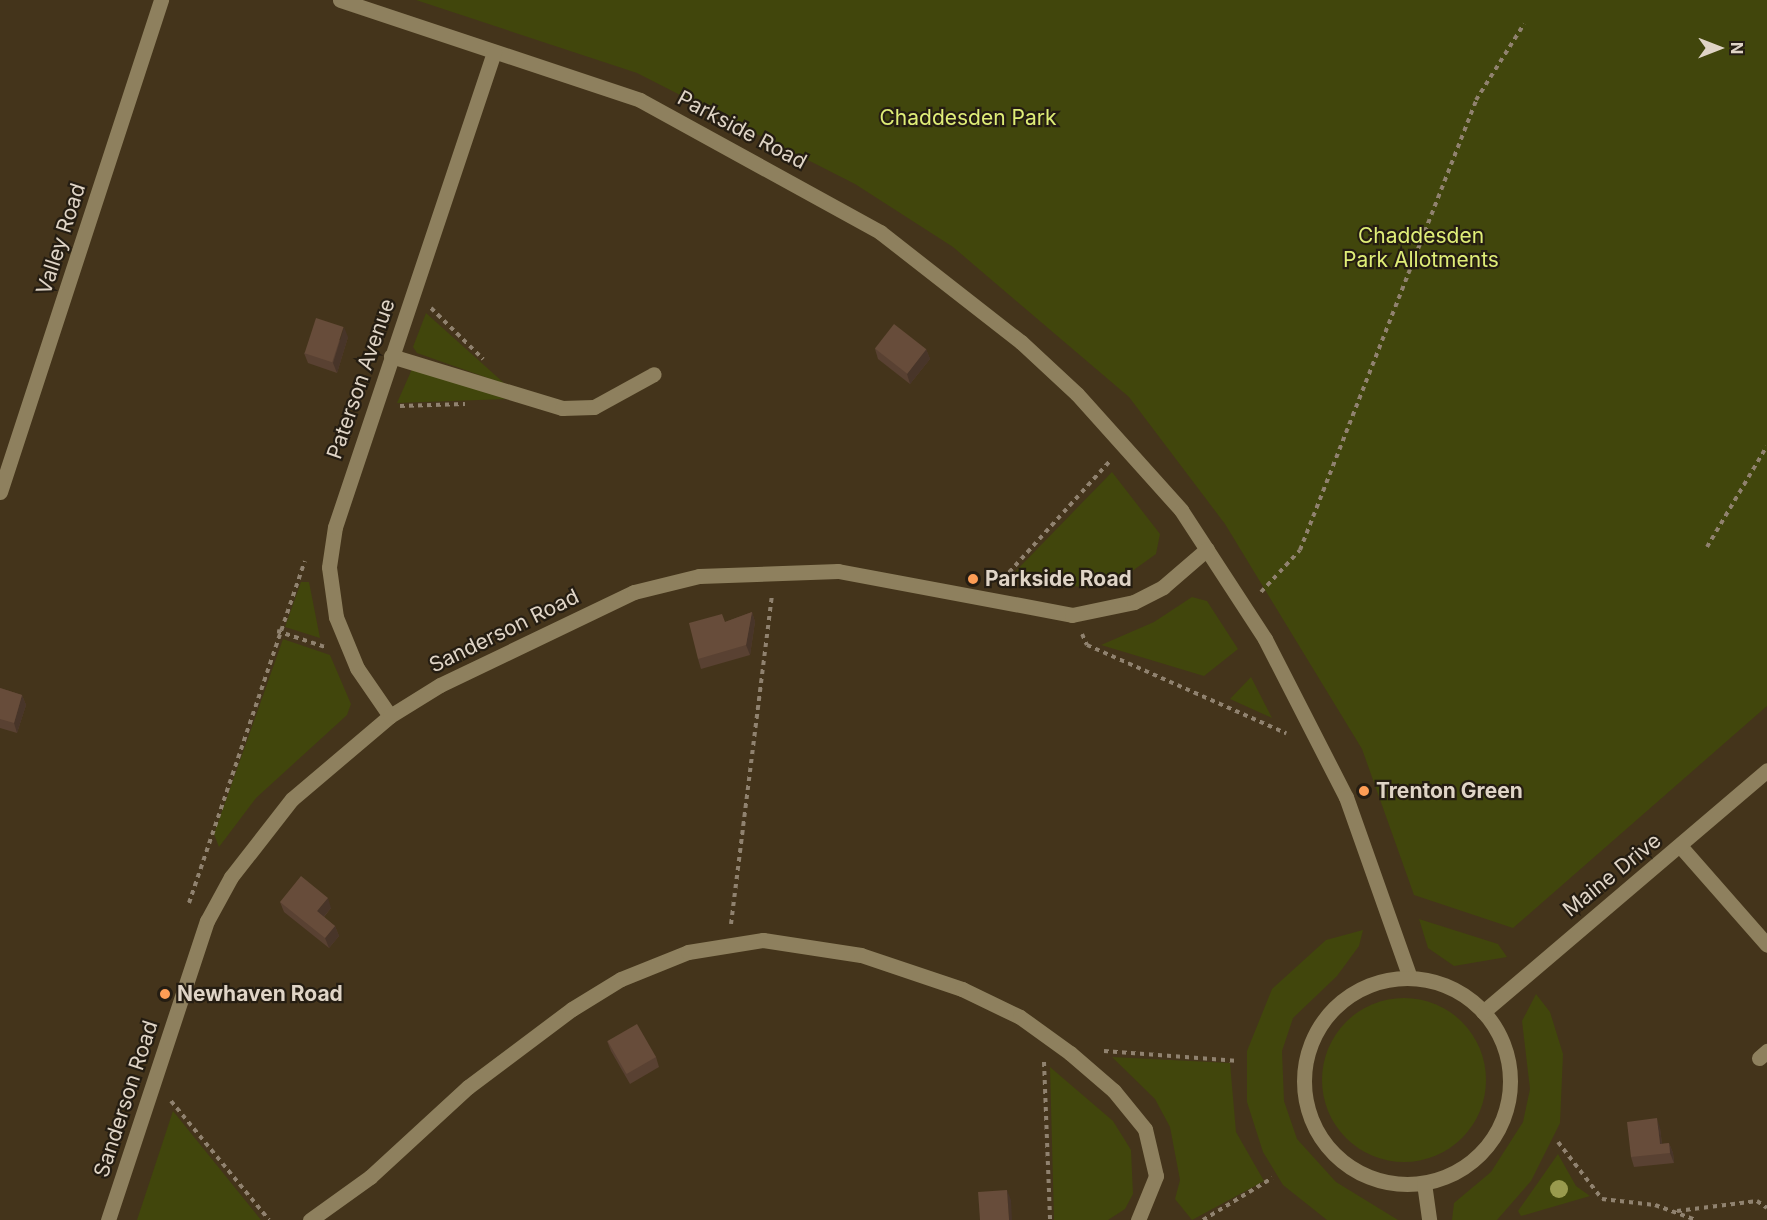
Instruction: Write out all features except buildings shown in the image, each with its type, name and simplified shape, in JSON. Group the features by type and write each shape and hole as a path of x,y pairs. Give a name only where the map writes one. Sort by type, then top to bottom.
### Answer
{"street":[{"name":"Valley Road","path":"0,492 161,0"},
{"name":"Parkside Road","path":"340,0 640,100 770,167 880,232 1021,342 1124,446 1181,510 1244,605 1323,751 1369,854 1410,978"},
{"name":"Paterson Avenue","path":"390,716 352,656 336,616 329,567 334,527 372,407 494,52"},
{"path":"391,356 562,408 594,407 654,374"},
{"name":"Sanderson Road","path":"108,1220 207,921 231,877 292,799 390,716 496,655 634,592 699,576 775,570 838,571 1072,615 1134,602 1163,587 1207,549"},
{"name":"Maine Drive","path":"1484,1012 1682,847 1767,770"},
{"path":"1682,847 1767,945"},
{"path":"310,1220 370,1177 468,1087 572,1009 659,963 729,942 779,941 840,950 912,970 997,1004 1062,1048 1114,1091 1145,1129 1156,1176 1138,1220"},
{"path":"1410,978 1445,985 1484,1012 1508,1062 1507,1108 1497,1132 1474,1159 1424,1183 1374,1179 1339,1160 1312,1123 1304,1077 1308,1050 1335,1007 1378,982 1410,978"},
{"path":"1424,1183 1429,1220"}],"path":[{"path":"1244,605 1300,550 1476,100 1524,24"},
{"path":"413,290 488,364"},
{"path":"372,407 468,404"},
{"path":"985,599 1124,446"},
{"path":"1707,547 1767,446"},
{"path":"185,916 277,631 310,548"},
{"path":"729,942 775,570"},
{"path":"1072,615 1087,645 1323,751"},
{"path":"277,631 352,656"},
{"path":"1043,1034 1050,1220"},
{"path":"1062,1048 1239,1061"},
{"path":"154,1079 269,1220"},
{"path":"1558,1142 1602,1199 1676,1211 1696,1220"},
{"path":"1203,1220 1272,1178"},
{"path":"1676,1211 1757,1201 1767,1208"}],"green space":[{"path":"416,0 1767,0 1767,706 1513,928 1414,895 1362,749 1225,524 1129,397 953,247 855,184 637,73"},
{"path":"426,313 505,384 417,353 413,347"},
{"path":"412,369 417,370 506,399 397,403"},
{"path":"1112,472 1160,534 1156,554 1121,579 1091,588 1008,579"},
{"path":"301,582 309,582 320,638 285,627"},
{"path":"1192,597 1207,601 1238,649 1204,676 1101,645 1154,622"},
{"path":"283,639 330,655 351,704 347,715 256,798 219,847 214,834"},
{"path":"1251,677 1272,718 1230,699"},
{"path":"1419,919 1498,944 1507,957 1454,966 1428,948"},
{"path":"1363,930 1359,946 1337,976 1293,1018 1282,1051 1284,1101 1297,1139 1336,1182 1398,1220 1327,1220 1283,1185 1263,1152 1247,1102 1247,1051 1272,989 1326,940"},
{"path":"1536,994 1550,1012 1563,1054 1560,1123 1531,1181 1497,1220 1452,1220 1454,1203 1491,1172 1523,1122 1530,1089 1522,1021"},
{"path":"1404,998 1435,1005 1462,1022 1479,1049 1486,1080 1479,1111 1462,1138 1435,1155 1404,1162 1373,1155 1346,1138 1329,1111 1322,1080 1329,1049 1346,1022 1373,1005"},
{"path":"1112,1057 1230,1063 1236,1132 1264,1181 1192,1220 1175,1199 1180,1180 1170,1127 1155,1099"},
{"path":"1050,1067 1113,1121 1131,1150 1133,1194 1125,1209 1108,1220 1054,1220"},
{"path":"173,1111 261,1220 137,1220"},
{"path":"1558,1154 1576,1186 1590,1196 1521,1216 1518,1211"}],"place":[{"name":"Parkside Road","path":"973,579"},
{"name":"Trenton Green","path":"1364,791"},
{"name":"Newhaven Road","path":"165,994"}],"park label":[{"name":"Chaddesden Park","path":"968,118"},
{"name":"Chaddesden Park Allotments","path":"1421,248"}]}
